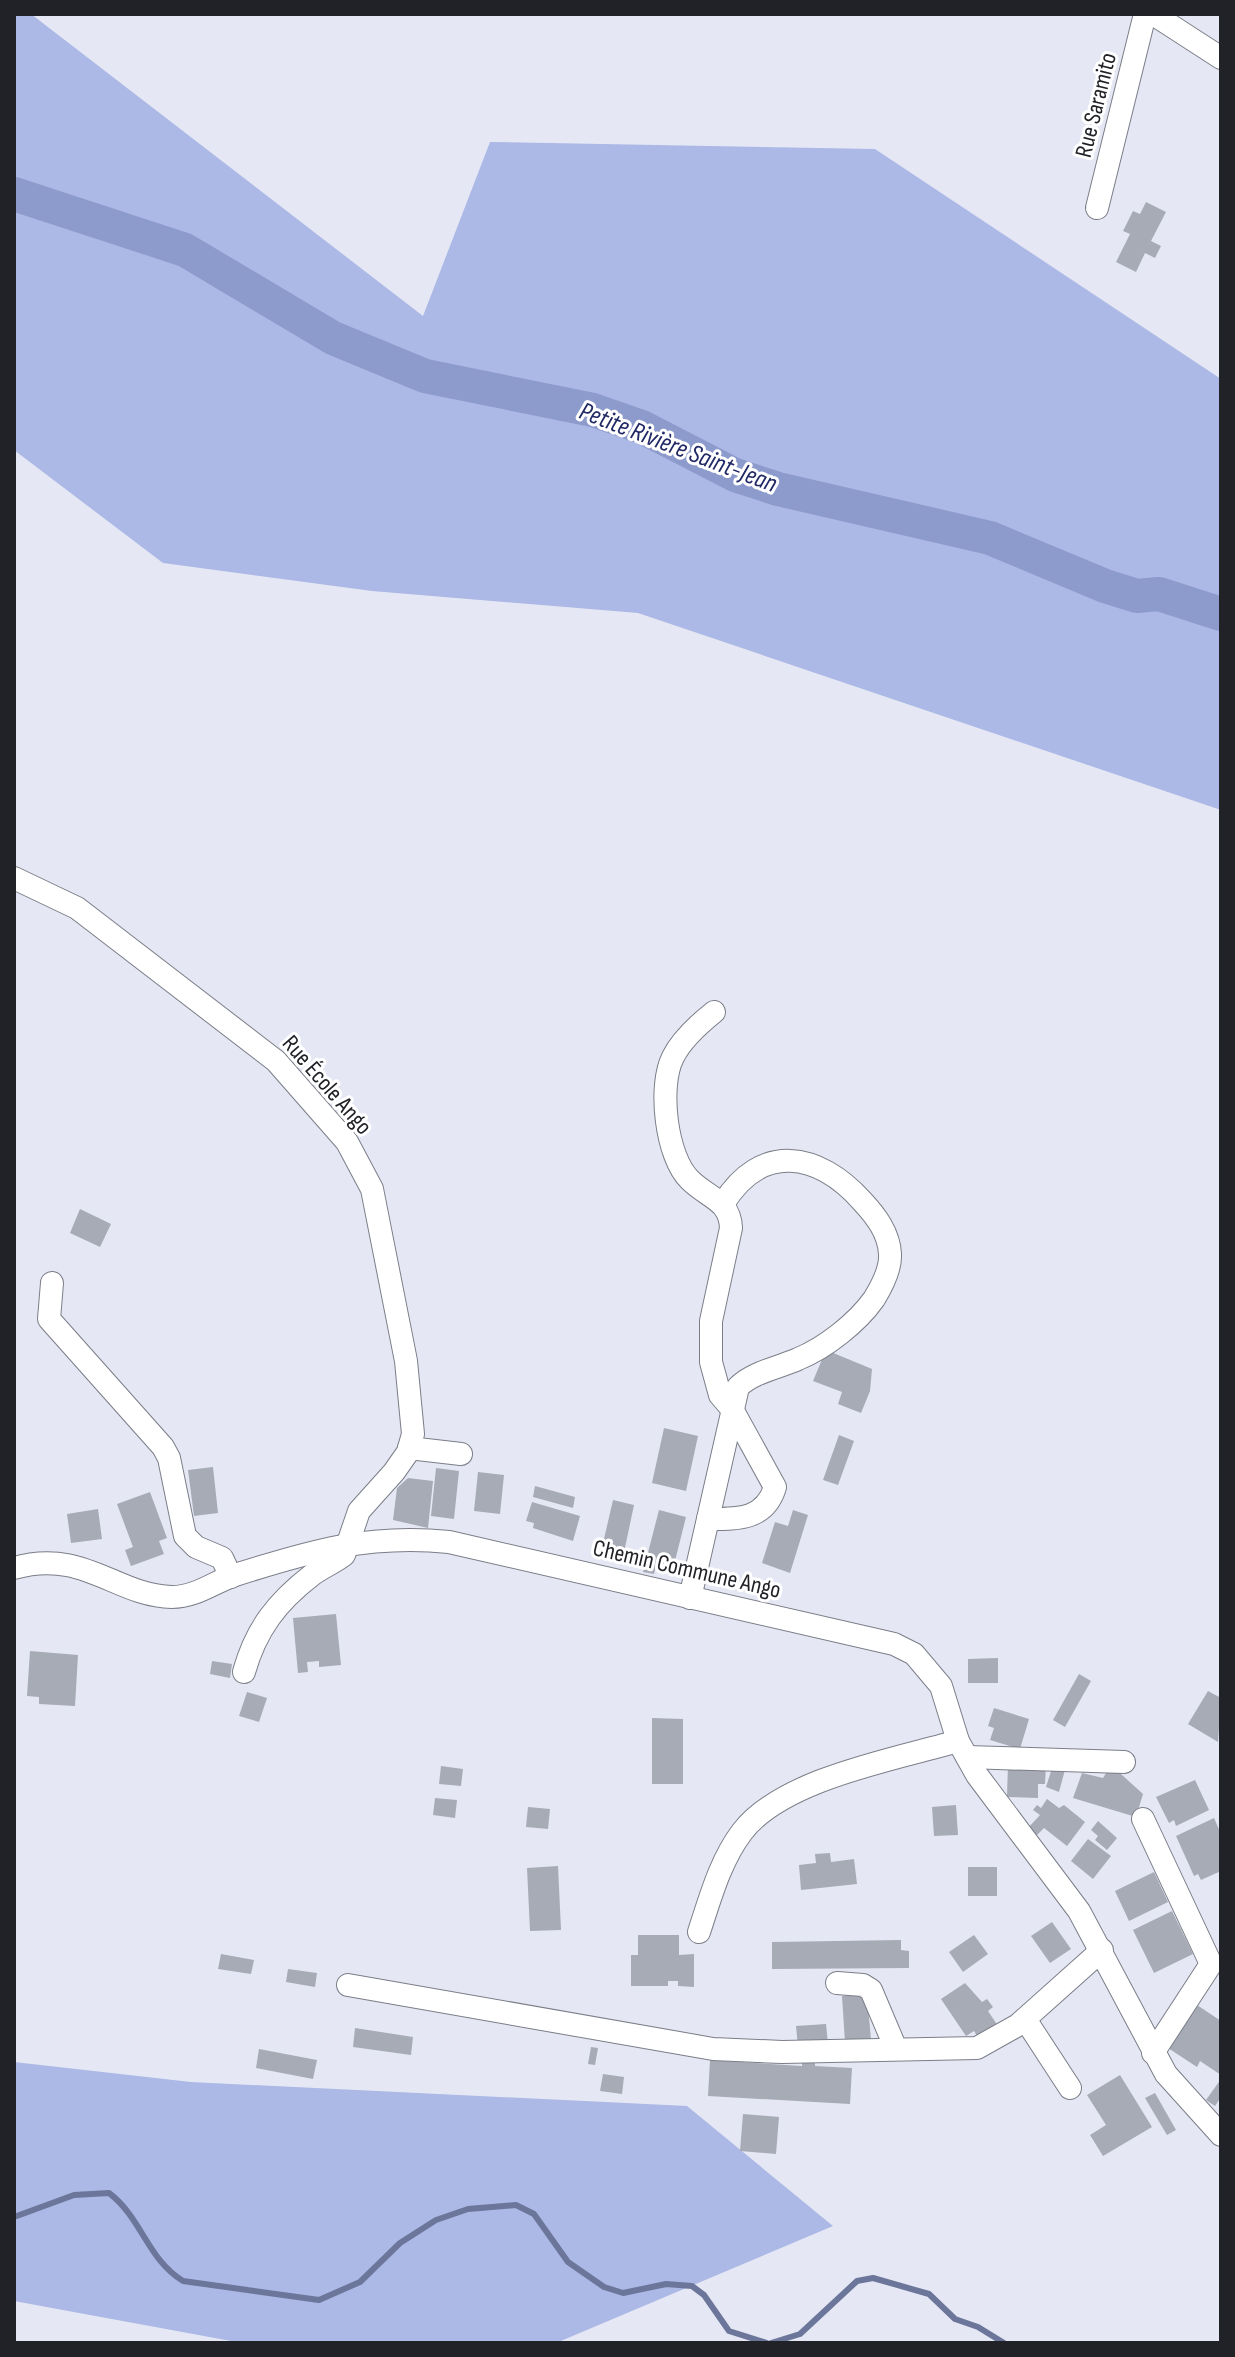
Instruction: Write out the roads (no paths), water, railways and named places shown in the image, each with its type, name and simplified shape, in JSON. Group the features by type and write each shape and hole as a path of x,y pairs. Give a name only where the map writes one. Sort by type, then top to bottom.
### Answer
{"street":[{"name":"Rue Saramito","path":"1097,208 1145,14"},
{"path":"1153,14 1221,58"},
{"name":"Rue École Ango","path":"14,878 77,908 214,1010 276,1061 347,1142 372,1189 413,1409 409,1448 394,1472 359,1511 347,1543"},
{"path":"708,1519 754,1516 771,1501 775,1487 732,1409 720,1395 711,1362 711,1321 731,1228 731,1214 723,1204 689,1180 677,1162 670,1142 667,1078 673,1058 714,1012"},
{"path":"690,1598 738,1387 746,1379 803,1357 856,1320 886,1276 890,1256 887,1234 871,1210 834,1173 810,1162 764,1164 747,1173 723,1204"},
{"path":"52,1283 40,1323 163,1447 169,1458 185,1536 196,1547 222,1558 231,1577"},
{"path":"409,1448 461,1454"},
{"name":"Chemin Commune Ango","path":"14,1568 62,1564 171,1597 197,1592 231,1577 347,1543 414,1538 449,1542 872,1636 914,1654 941,1686 963,1749 1023,1840 1079,1911 1153,2053 1188,2101 1221,2135"},
{"path":"244,1672 255,1636 267,1618 313,1574 344,1555 347,1543"},
{"path":"699,1932 726,1857 742,1832 772,1804 827,1780 963,1749 1124,1762"},
{"path":"1143,1819 1216,1954 1153,2053"},
{"path":"348,1985 713,2049 782,2052 977,2048 1025,2019 1102,1950"},
{"path":"837,1983 863,1985 871,1990 896,2049"},
{"path":"1025,2019 1070,2088"}],"waterway":[{"name":"Petite Rivière Saint-Jean","path":"14,194 185,250 333,338 425,376 593,410 642,427 735,475 778,489 990,538 1105,586 1137,596 1159,594 1221,614"},
{"path":"14,2217 74,2195 109,2193 129,2214 161,2261 183,2281 319,2300 360,2282 400,2243 436,2220 468,2209 516,2205 534,2214 568,2262 604,2287 623,2293 666,2284 692,2286 704,2295 729,2331 767,2343"},
{"path":"771,2343 800,2334 857,2281 873,2278 929,2294 955,2319 978,2327 1004,2343"}]}
